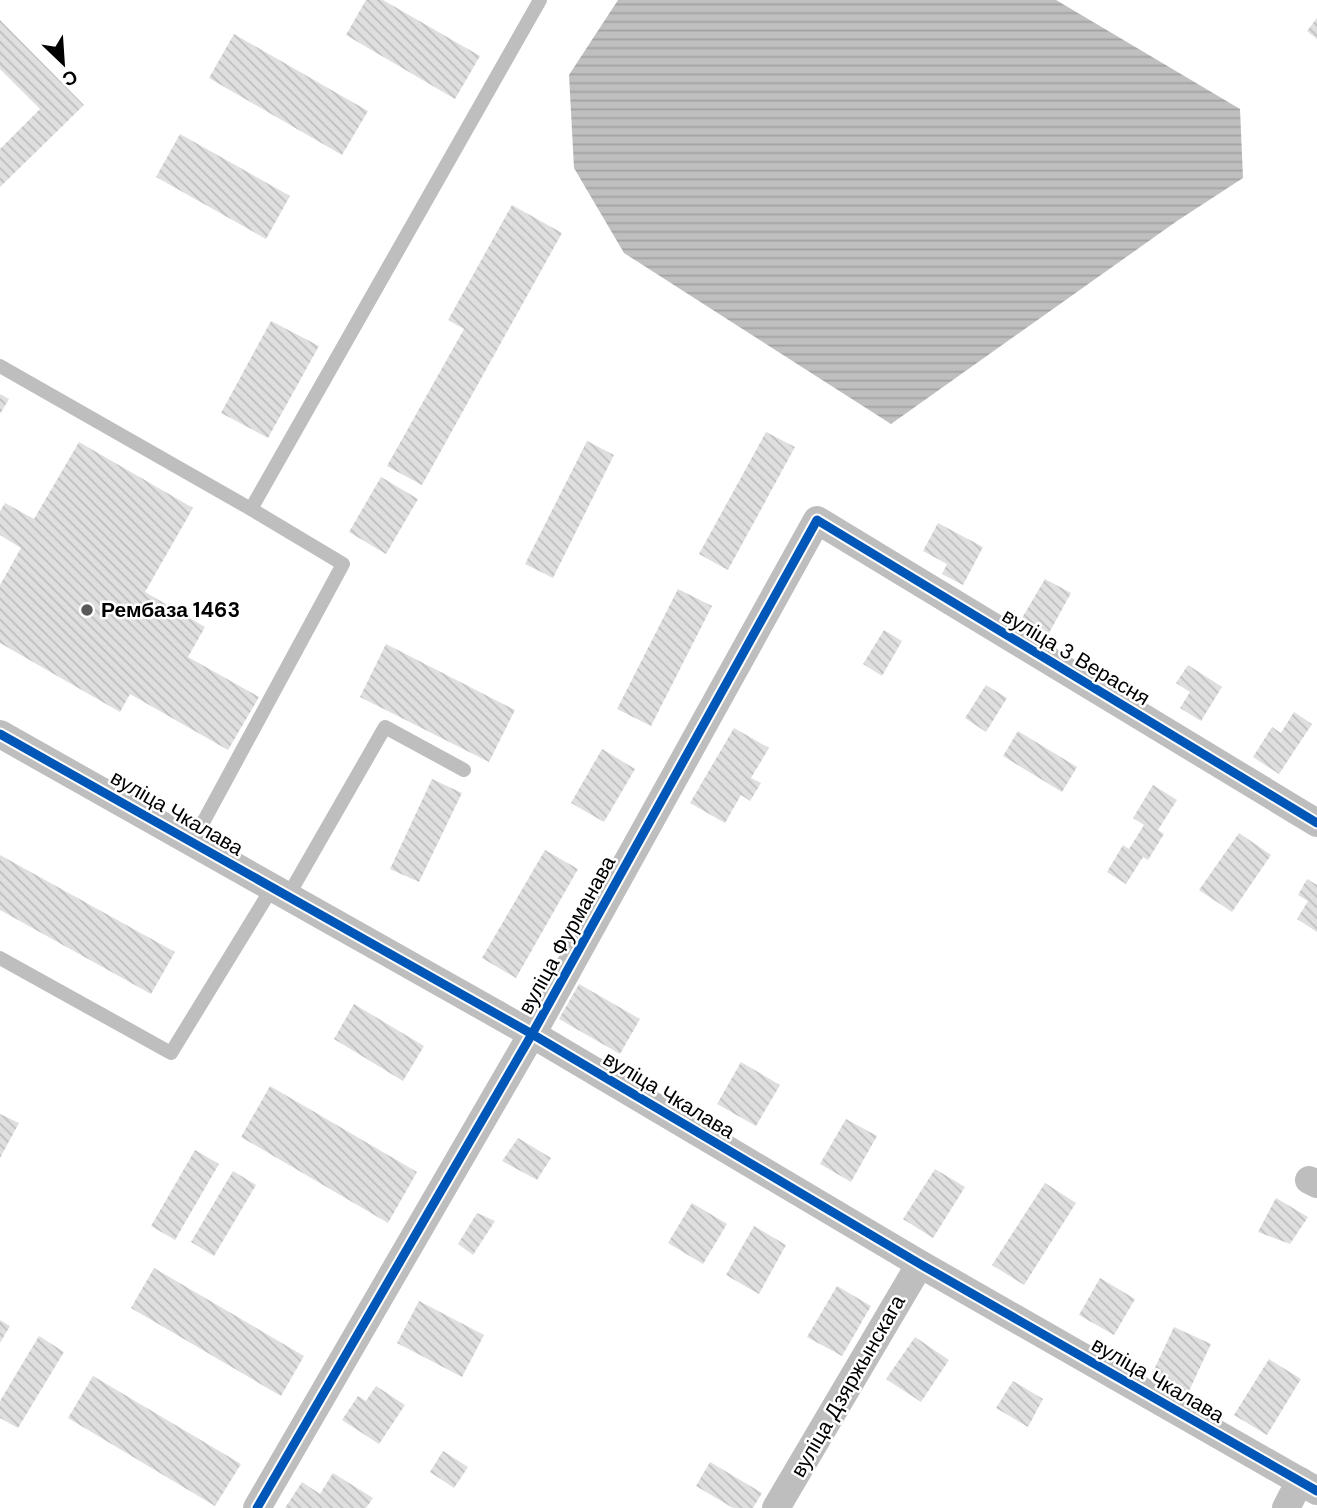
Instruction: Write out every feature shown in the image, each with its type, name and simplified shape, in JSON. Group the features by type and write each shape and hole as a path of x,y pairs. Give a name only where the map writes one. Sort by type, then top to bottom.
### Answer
{"street":[{"name":"вуліца 3 Верасня","path":"817,520 1317,823"},
{"name":"вуліца Фурманава","path":"257,1508 532,1034 817,520"},
{"name":"вуліца Чкалава","path":"0,734 532,1034 920,1264 1308,1486"},
{"name":"вуліца Дзяржынскага","path":"776,1508 920,1264"},
{"path":"1286,1508 1308,1486"}],"lane":[{"path":"251,509 540,0"},
{"path":"0,366 342,564 193,841"},
{"path":"0,958 171,1053 280,892 384,727 464,771"}],"shaded area":[{"path":"618,0 1056,0 1240,109 1243,178 1177,221 891,424 624,253 574,168 569,75"}],"building":[{"path":"366,0 383,0 480,56 455,99 346,35"},
{"path":"1317,18 1317,39 1307,31"},
{"path":"0,20 84,105 0,187 0,149 40,109 0,69"},
{"path":"234,34 368,111 342,155 209,78"},
{"path":"180,134 290,196 266,239 156,177"},
{"path":"512,205 562,233 422,485 387,466 464,329 448,320"},
{"path":"271,321 319,346 268,438 221,413"},
{"path":"0,394 9,399 0,414"},
{"path":"766,432 795,447 728,570 699,554"},
{"path":"587,441 614,455 553,578 525,564"},
{"name":"Рембаза 1463","path":"79,442 193,508 145,592 205,627 188,657 259,697 228,750 130,694 120,712 0,643 0,585 21,548 0,535 0,511 5,503 34,519"},
{"path":"381,477 418,499 386,554 349,532"},
{"path":"938,523 983,547 963,585 942,574 947,564 923,551"},
{"path":"1045,579 1071,593 1049,633 1022,618"},
{"path":"678,589 712,606 651,726 617,709"},
{"path":"884,630 902,641 882,676 863,664"},
{"path":"386,644 515,710 489,762 360,697"},
{"path":"1188,665 1222,687 1201,721 1180,708 1190,692 1176,683"},
{"path":"986,685 1007,698 986,732 965,718"},
{"path":"1294,712 1312,724 1279,774 1253,757 1272,727 1281,733"},
{"path":"734,728 769,748 751,778 761,783 750,801 741,795 725,823 690,803"},
{"path":"1018,731 1077,767 1062,792 1003,756"},
{"path":"602,749 635,769 604,822 571,803"},
{"path":"432,779 462,793 419,882 390,869"},
{"path":"1153,785 1177,800 1158,830 1164,834 1148,860 1143,857 1126,884 1107,872 1123,845 1129,849 1144,825 1133,818"},
{"path":"1239,833 1271,855 1232,912 1199,890"},
{"path":"545,850 578,869 516,978 482,958"},
{"path":"0,855 175,952 151,994 0,910"},
{"path":"1307,879 1317,885 1317,932 1297,919 1308,901 1298,895"},
{"path":"579,984 640,1019 620,1054 559,1019"},
{"path":"354,1004 424,1046 403,1081 334,1039"},
{"path":"741,1062 780,1085 756,1126 717,1104"},
{"path":"270,1086 417,1172 388,1223 241,1137"},
{"path":"0,1114 19,1123 0,1158"},
{"path":"846,1119 877,1136 851,1182 820,1164"},
{"path":"518,1138 551,1158 537,1180 502,1161"},
{"path":"195,1150 219,1164 175,1240 151,1226"},
{"path":"935,1169 965,1187 933,1238 903,1219"},
{"path":"233,1171 256,1185 214,1256 191,1242"},
{"path":"1045,1183 1076,1203 1024,1285 992,1265"},
{"path":"1276,1198 1308,1217 1290,1244 1258,1232"},
{"path":"692,1203 727,1224 703,1264 668,1243"},
{"path":"477,1213 495,1221 473,1255 458,1244"},
{"path":"754,1226 786,1245 759,1294 726,1275"},
{"path":"154,1268 304,1356 281,1396 131,1308"},
{"path":"1100,1278 1135,1299 1114,1335 1079,1315"},
{"path":"837,1286 871,1306 842,1356 807,1337"},
{"path":"419,1301 484,1335 462,1377 397,1343"},
{"path":"0,1320 10,1326 0,1343"},
{"path":"1174,1327 1211,1344 1188,1393 1151,1376"},
{"path":"39,1336 64,1352 18,1428 0,1418 0,1401"},
{"path":"915,1337 949,1360 921,1402 886,1379"},
{"path":"1269,1359 1301,1379 1267,1435 1234,1415"},
{"path":"93,1376 241,1464 215,1506 68,1418"},
{"path":"1013,1381 1043,1399 1028,1427 996,1408"},
{"path":"376,1386 405,1405 379,1444 342,1420 358,1396 366,1401"},
{"path":"443,1451 468,1467 454,1488 430,1472"},
{"path":"710,1462 762,1493 753,1508 733,1508 696,1486"},
{"path":"333,1473 373,1498 366,1508 285,1508 302,1482 320,1494"}],"cycle path":[{"path":"257,1508 532,1034 817,520 1317,823"},
{"path":"0,734 532,1034 920,1264 1317,1491"}],"place":[{"name":"Рембаза 1463","path":"87,610"}]}
